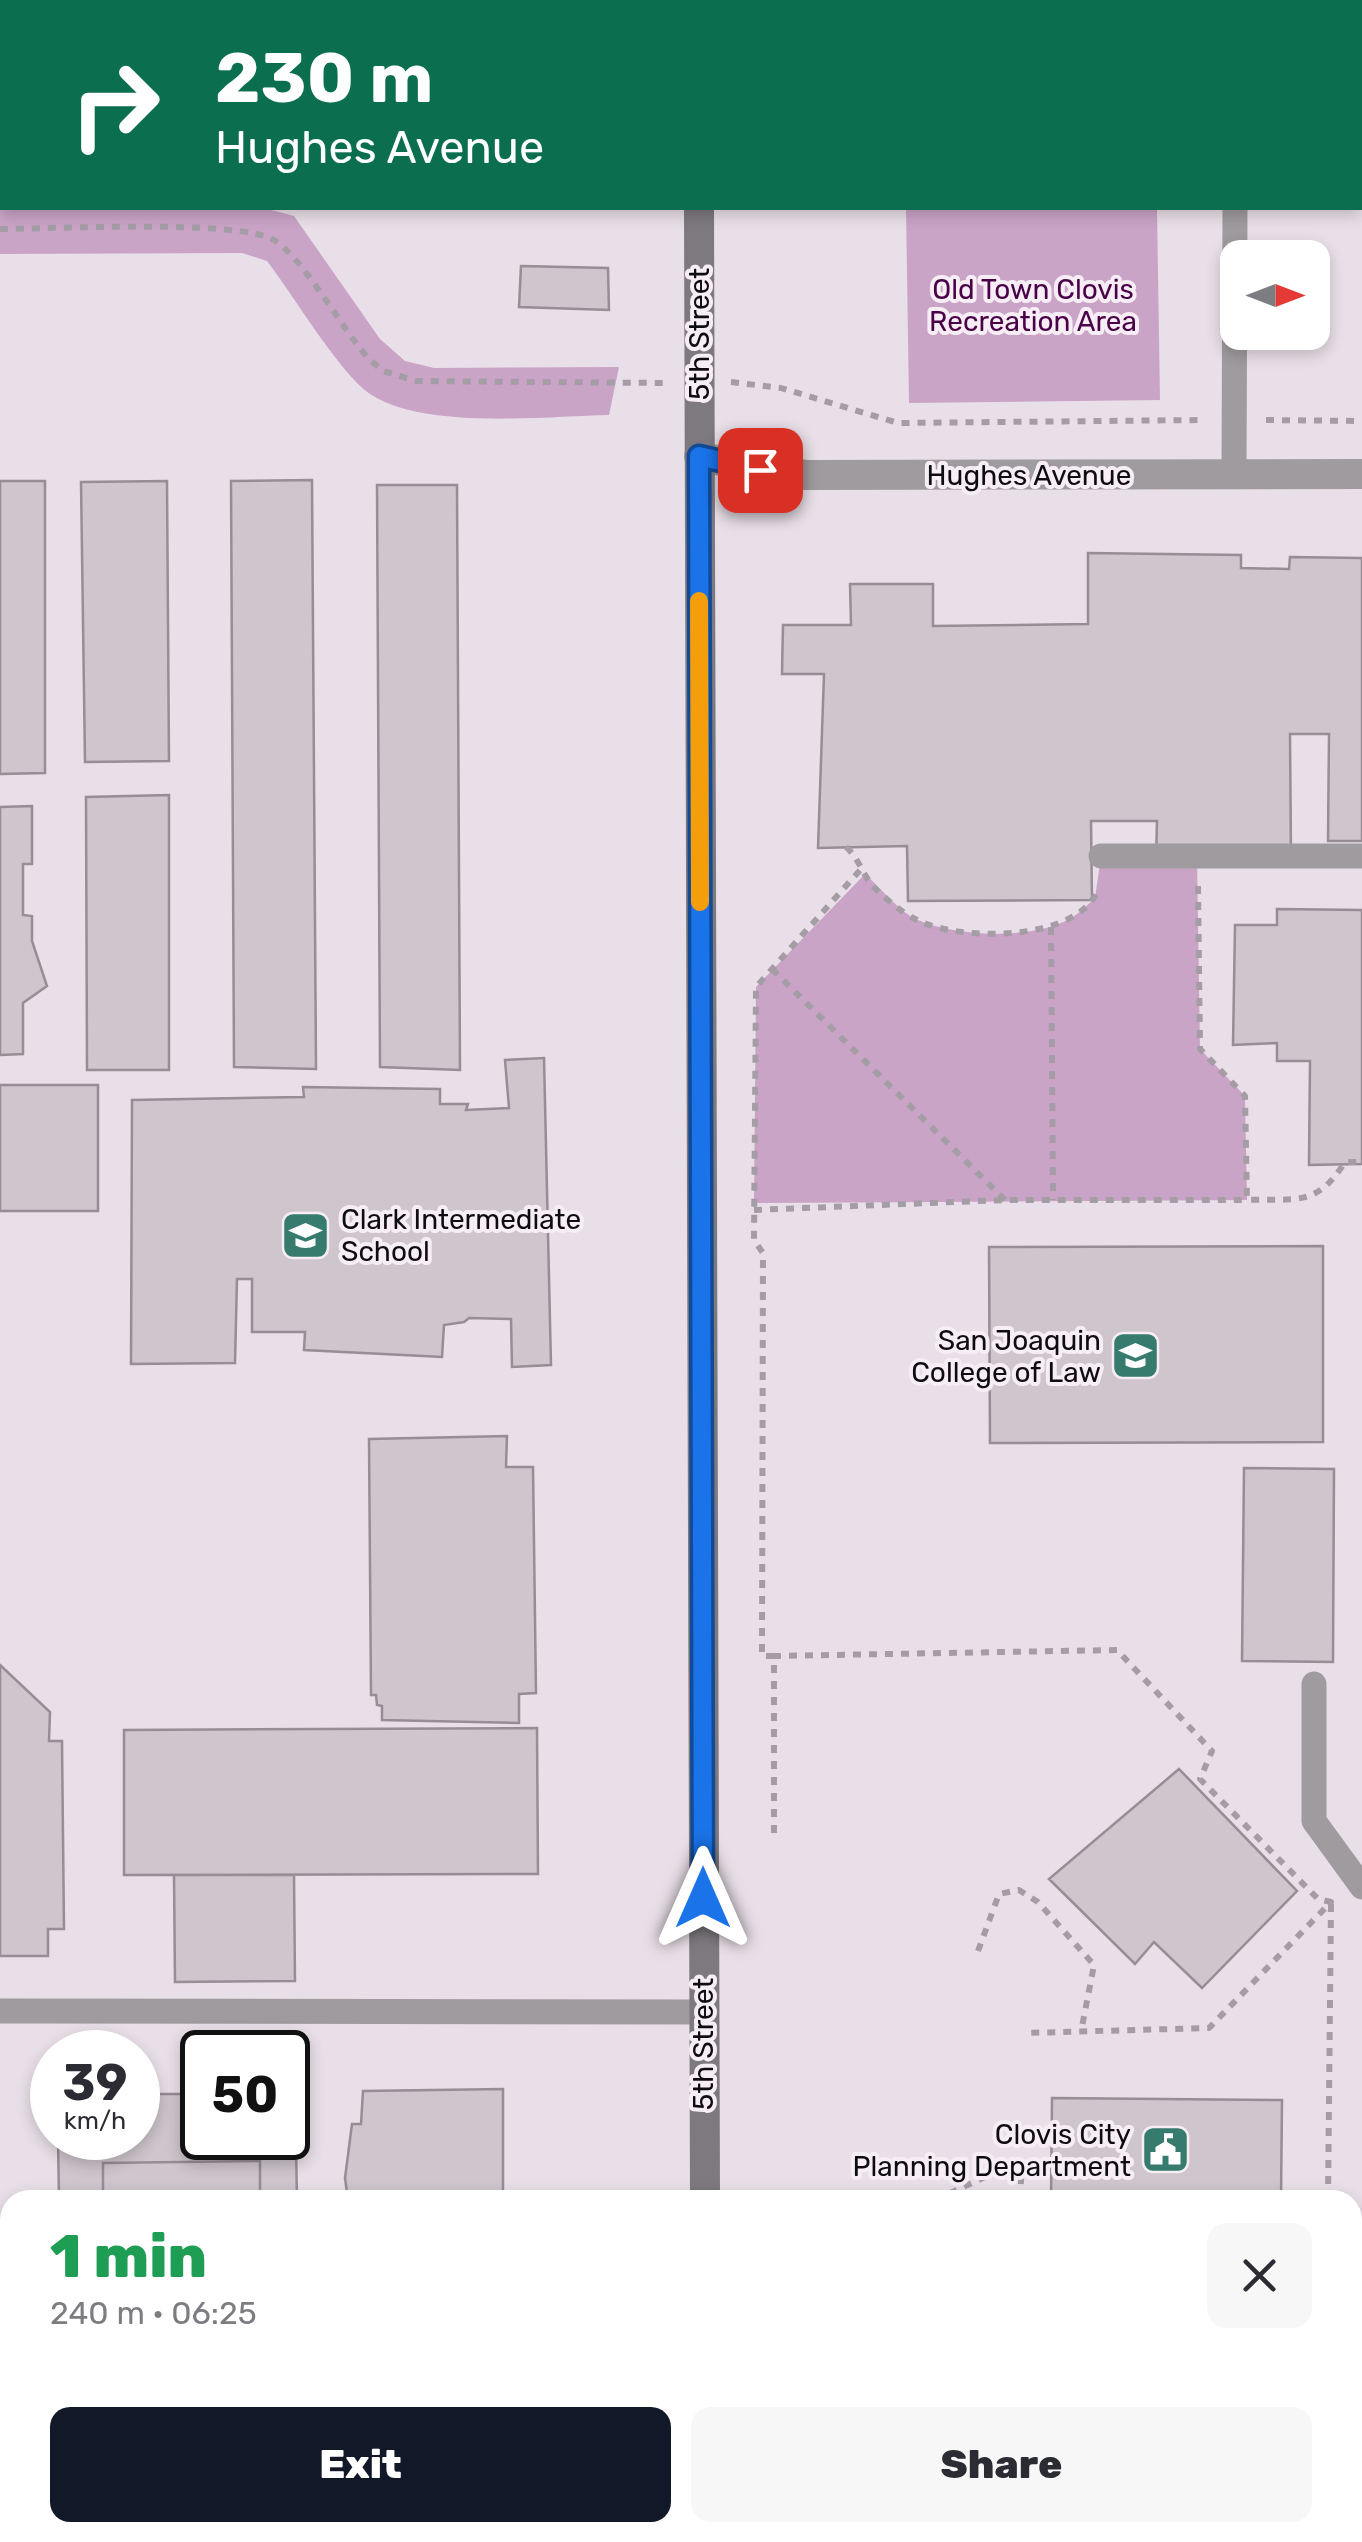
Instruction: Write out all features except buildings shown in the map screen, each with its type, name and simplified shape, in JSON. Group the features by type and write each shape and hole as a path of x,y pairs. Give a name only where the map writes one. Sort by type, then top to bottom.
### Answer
{"main road":[{"name":"5th Street","path":"699,210 704,2190"}],"street":[{"name":"Hughes Avenue","path":"699,456 760,470 806,475 1362,474"}],"lane":[{"path":"1234,210 1234,474"},
{"path":"1101,856 1362,856"},
{"path":"1314,1684 1314,1821 1362,1888"},
{"path":"0,2011 703,2012"}],"path":[{"path":"846,847 873,886 916,920 964,932 1005,934 1072,918 1095,898 1101,856"},
{"path":"1198,856 1200,1050 1246,1096 1247,1200"},
{"path":"862,868 756,987 754,1240 763,1253 762,1656 1118,1650 1212,1750 1200,1778 1318,1899 1331,1902"},
{"path":"1051,926 1053,1200"},
{"path":"772,970 1005,1200"},
{"path":"754,1210 1005,1200 1313,1197 1330,1185 1345,1162 1362,1162"},
{"path":"774,1656 774,1833"},
{"path":"978,1951 998,1894 1019,1890 1038,1902 1094,1965 1080,2032"},
{"path":"1025,2033 1208,2028 1331,1902"},
{"path":"1328,2190 1331,1902"},
{"path":"957,2190 1022,2160 1020,2190"}],"green space":[{"path":"0,210 272,210 294,216 380,339 405,361 434,368 619,367 609,415 513,419 441,416 408,410 380,399 346,371 267,261 242,253 0,254"},
{"name":"Old Town Clovis Recreation Area","path":"906,210 1157,210 1160,400 909,403"},
{"path":"1101,856 1197,856 1200,1049 1245,1096 1247,1200 754,1203 756,987 865,874 897,906 918,920 974,933 1017,933 1056,925 1095,898"}],"slow traffic":[{"path":"699,601 700,902"}],"place":[{"name":"Clark Intermediate School","path":"306,1235"},
{"name":"San Joaquin College of Law","path":"1136,1356"},
{"name":"Clovis City Planning Department","path":"1166,2150"}],"route":[{"path":"703,1898 699,456 760,470"}]}
